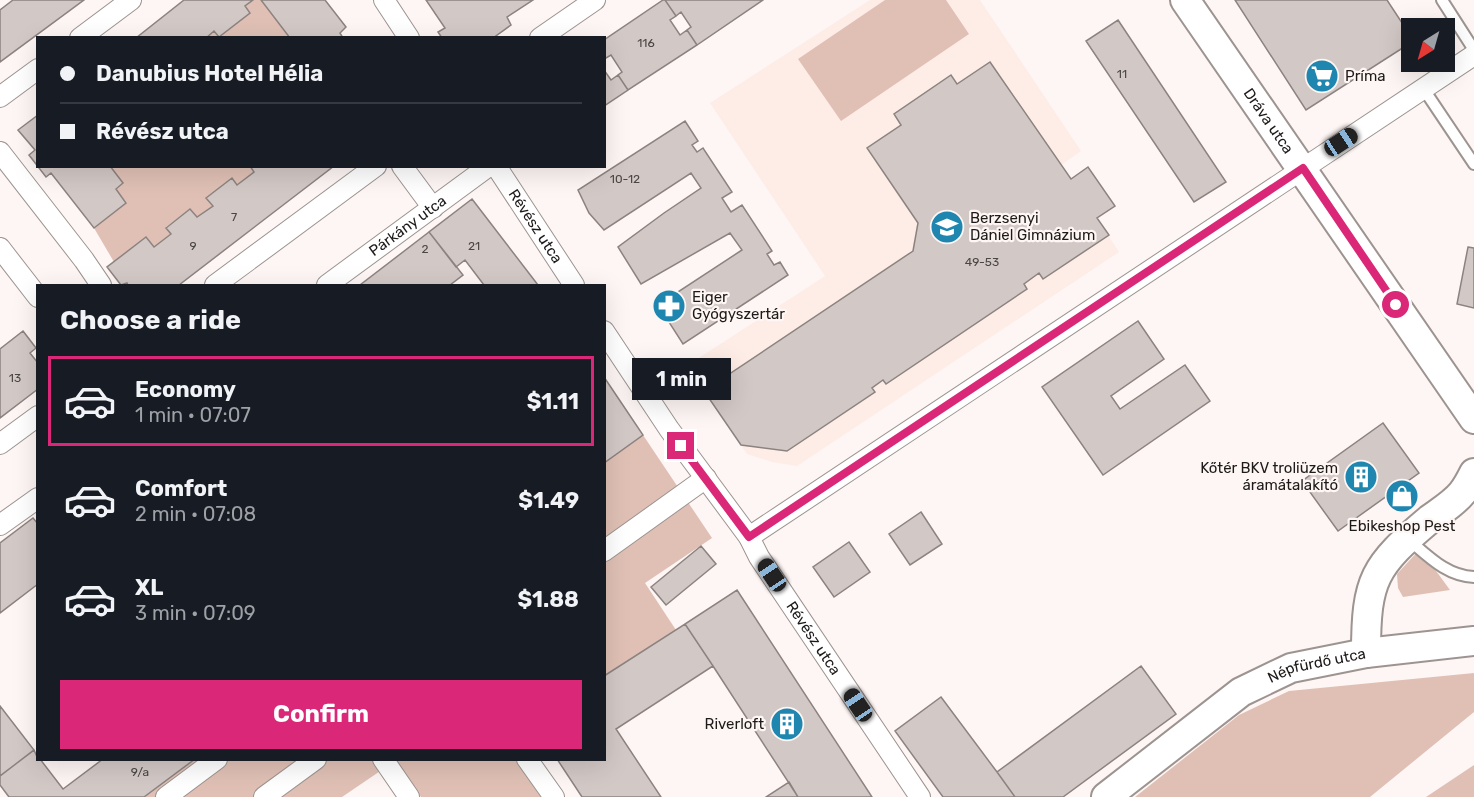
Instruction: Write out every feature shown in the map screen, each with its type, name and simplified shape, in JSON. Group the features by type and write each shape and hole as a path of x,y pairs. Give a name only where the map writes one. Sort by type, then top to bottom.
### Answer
{"street":[{"path":"83,36 131,0"},
{"path":"384,0 408,36"},
{"path":"543,36 595,0"},
{"name":"Dráva utca","path":"1185,0 1474,419"},
{"path":"749,537 1474,55"},
{"path":"0,96 36,70"},
{"path":"0,152 100,284"},
{"path":"216,284 373,168"},
{"path":"404,168 433,207"},
{"name":"Párkány utca","path":"328,284 486,168"},
{"name":"Révész utca","path":"497,168 573,284"},
{"path":"0,248 36,294"},
{"name":"Révész utca","path":"606,334 669,429 749,537 759,557 920,797"},
{"path":"0,444 36,417"},
{"path":"606,550 706,478"},
{"name":"Népfürdő utca","path":"1106,797 1241,692 1291,668 1366,653 1366,615 1375,579 1384,561 1470,484"},
{"path":"0,525 36,499"},
{"path":"1366,653 1474,641"},
{"path":"166,797 214,761"},
{"path":"264,797 313,761"},
{"path":"384,761 409,797"},
{"path":"528,761 554,797"}],"lane":[{"path":"1442,0 1474,50"},
{"path":"1423,88 1474,164"},
{"path":"1407,538 1441,567 1456,575 1474,577"}],"shaded area":[{"path":"253,0 261,0 289,36 220,36 249,13 245,6"},
{"name":"Berzsenyi Dániel Gimnázium","path":"870,0 980,0 1081,151 1061,165 1071,179 1115,206 1097,218 1119,252 797,466 772,462 747,454 688,365 825,276 710,103"},
{"path":"885,0 946,0 969,34 841,121 798,59"},
{"path":"214,31 218,36 208,36"},
{"path":"111,168 251,168 254,172 237,185 232,178 207,198 213,206 197,217 190,209 166,227 171,234 154,247 146,237 114,262 94,228 126,203 116,189 123,183"},
{"path":"643,435 712,538 645,583 676,630 606,675 606,462"},
{"path":"1420,549 1450,590 1403,597 1398,588 1397,574"},
{"path":"1474,673 1474,712 1370,797 1135,797 1239,715 1289,691"},
{"path":"192,761 395,761 342,797 144,797"},
{"path":"395,761 516,761 541,797 421,797"},
{"path":"1474,765 1474,797 1426,797"}],"building":[{"path":"13,0 84,0 0,62 0,10"},
{"path":"184,0 253,0 245,6 250,13 220,36 214,31 208,36 139,36"},
{"path":"261,0 325,0 346,27 340,33 342,36 288,36"},
{"path":"426,0 533,0 507,17 511,25 496,36 441,36 438,32 445,28"},
{"path":"665,0 676,16 670,20 680,35 687,30 697,45 628,90 618,75 622,72 611,55 606,58 606,39"},
{"path":"665,0 763,0 697,45 687,30 691,27 681,12 676,16"},
{"name":"Príma","path":"1235,0 1387,0 1401,21 1401,49 1306,110"},
{"path":"1118,20 1226,182 1194,202 1086,41"},
{"path":"990,62 1071,179 1088,167 1115,206 1097,218 1109,235 1043,279 1039,273 1024,284 1027,289 886,384 883,380 872,388 875,392 787,451 741,445 704,391 913,251 918,223 867,148 901,125 894,114 951,75 957,84"},
{"path":"606,73 611,80 618,75 628,90 606,105"},
{"path":"36,116 36,164 29,155 35,150 18,130"},
{"path":"685,121 698,141 692,145 697,152 703,148 732,192 722,198 731,212 742,205 772,251 767,254 774,265 780,262 788,275 683,344 658,305 742,250 730,233 641,284 618,247 701,188 691,173 604,230 589,213 578,190"},
{"path":"39,168 112,168 123,183 116,189 126,203 94,228 51,173 46,177"},
{"path":"251,168 331,168 180,284 120,284 107,267 146,237 154,247 171,234 166,228 190,209 197,217 213,206 206,198 232,178 237,185 254,172"},
{"path":"472,199 537,284 483,284 465,260 456,267 429,232"},
{"path":"429,232 463,275 451,284 361,284"},
{"path":"1468,247 1474,248 1474,308 1457,304"},
{"path":"1138,321 1164,359 1111,396 1120,409 1185,365 1210,401 1103,475 1042,387"},
{"path":"23,331 36,348 30,353 36,360 36,391 0,418 0,349"},
{"path":"606,380 643,435 606,462"},
{"name":"Kőtér BKV troliüzem áramátalakító","path":"1383,423 1419,473 1338,531 1302,481"},
{"path":"921,512 942,544 910,565 889,534"},
{"path":"33,518 36,522 36,586 0,613 0,543"},
{"path":"849,542 870,572 834,597 813,567"},
{"path":"701,546 716,564 666,605 651,587"},
{"name":"Riverloft","path":"737,590 872,797 798,797 685,624"},
{"name":"Riverloft","path":"685,624 713,666 616,729 661,797 582,797 558,761 606,761 606,675"},
{"path":"1141,666 1176,714 1063,797 1015,797 997,772"},
{"path":"941,697 1015,797 943,797 895,731"},
{"path":"0,706 34,750 0,776"},
{"path":"34,750 36,761 42,761 63,789 100,761 192,761 144,797 9,797 0,785 0,776"},
{"path":"789,782 798,797 766,797"}],"place":[{"name":"Príma","path":"1322,76"},
{"name":"Berzsenyi Dániel Gimnázium","path":"947,227"},
{"name":"Eiger Gyógyszertár","path":"669,306"},
{"name":"Kőtér BKV troliüzem áramátalakító","path":"1361,477"},
{"name":"Ebikeshop Pest","path":"1402,496"},
{"name":"Riverloft","path":"787,724"}],"route":[{"path":"681,446 749,537 1303,168 1396,305"}]}
